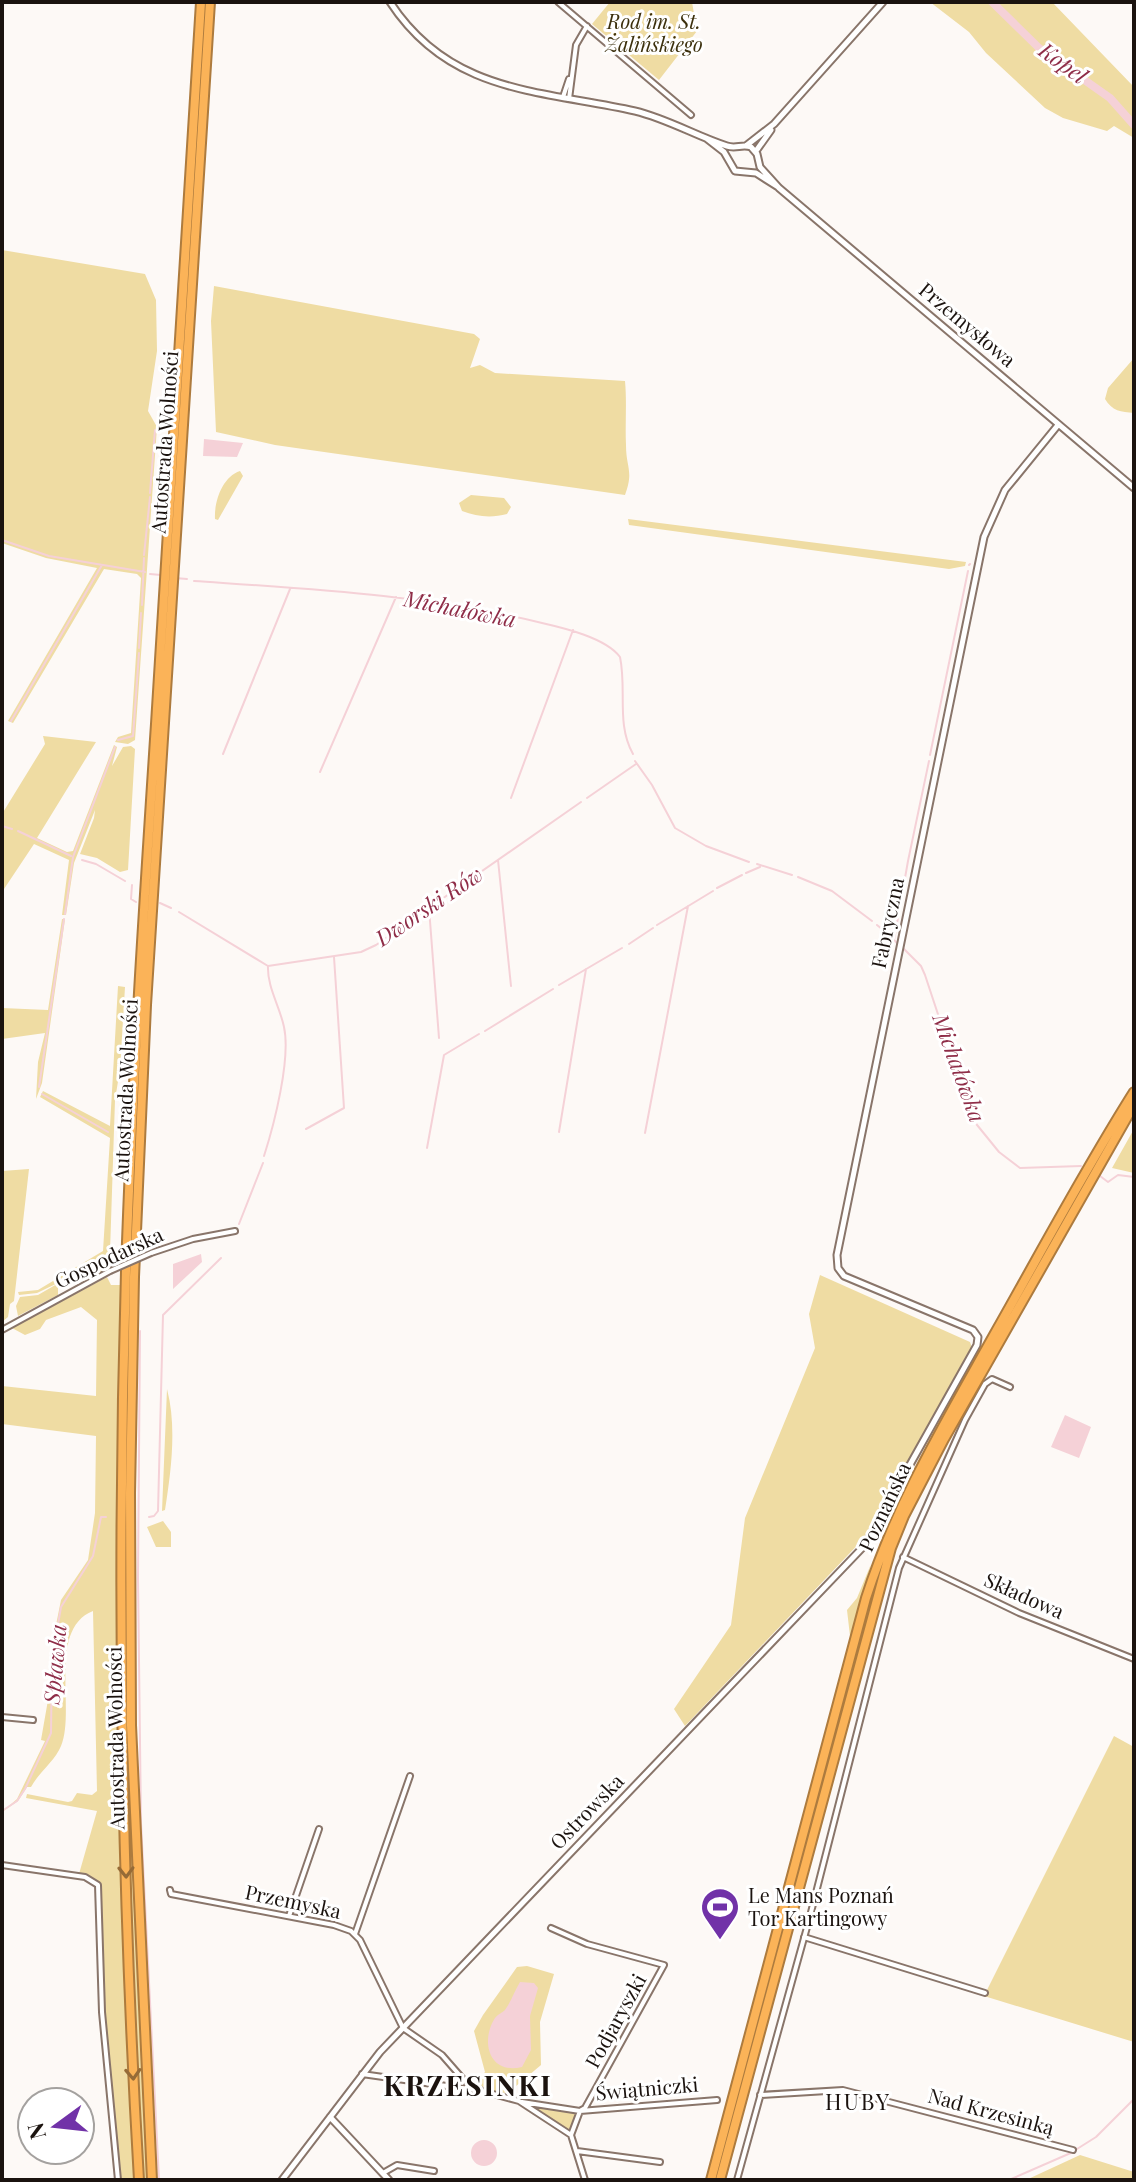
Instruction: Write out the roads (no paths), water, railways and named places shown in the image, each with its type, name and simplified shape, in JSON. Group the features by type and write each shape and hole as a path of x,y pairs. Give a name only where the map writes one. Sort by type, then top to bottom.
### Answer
{"highway":[{"name":"Autostrada Wolności","path":"170,554 201,2"},
{"name":"Autostrada Wolności","path":"139,2180 127,1928 122,1634 123,1403 132,1114 210,2"},
{"name":"Autostrada Wolności","path":"154,2180 149,2135 131,1725 131,1401 140,1114 168,584"},
{"name":"Poznańska","path":"769,1978 848,1665 883,1545 938,1434 1083,1176 1134,1092"},
{"name":"Poznańska","path":"769,1978 873,1609 904,1516 952,1425 1134,1105"},
{"path":"870,1562 883,1545"},
{"path":"848,1642 848,1665"},
{"path":"711,2180 769,1978"},
{"path":"720,2180 769,1978"}],"street":[{"path":"390,2 421,39 463,70 502,86 646,114 735,147 746,145 774,124"},
{"path":"558,2 691,115"},
{"path":"756,152 774,124 883,2"},
{"path":"566,98 576,45 587,26"},
{"path":"705,137 722,149 737,172 751,172 758,161 756,152 746,145"},
{"path":"729,159 735,147"},
{"name":"Przemysłowa","path":"758,161 779,188 1134,488"},
{"name":"Przemysłowa","path":"751,172 779,188"},
{"name":"Fabryczna","path":"969,1361 978,1339 973,1330 847,1278 839,1271 837,1255 984,537 1008,485 1058,425"},
{"name":"Gospodarska","path":"2,1330 110,1271 151,1253 193,1239 235,1231"},
{"name":"Ostrowska","path":"282,2180 362,2074 403,2028 865,1545 969,1361"},
{"path":"737,2180 903,1557 965,1420 985,1384 992,1379 1010,1387"},
{"name":"Składowa","path":"903,1557 1019,1613 1134,1659"},
{"path":"2,1717 33,1720"},
{"path":"355,1934 410,1776"},
{"path":"289,1916 319,1829"},
{"path":"2,1865 85,1877 95,1882 99,1890 102,2012 118,2180"},
{"name":"Przemyska","path":"170,1890 171,1894 334,1925 355,1934 403,2028"},
{"name":"Podjaryszki","path":"551,1928 587,1944 664,1965 585,2108 580,2111"},
{"path":"804,1937 985,1993"},
{"name":"Świątniczki","path":"403,2028 442,2055 463,2079 482,2091"},
{"name":"Świątniczki","path":"362,2074 482,2091 580,2111 717,2100"},
{"path":"459,2089 463,2079"},
{"name":"Nad Krzesinką","path":"760,2095 843,2090 1073,2150"},
{"name":"Świątniczki","path":"519,2101 571,2135 580,2111"},
{"path":"330,2117 389,2180"},
{"path":"571,2135 585,2180"},
{"path":"577,2151 660,2162"},
{"path":"383,2173 397,2165 434,2171"}],"waterway":[{"name":"Kopel","path":"992,2 1039,48 1110,98 1134,125"},
{"path":"150,493 155,430"},
{"path":"144,555 150,497"},
{"name":"Michałówka","path":"2,540 49,556 145,572"},
{"path":"142,605 144,558"},
{"path":"11,721 102,565"},
{"path":"930,755 968,571"},
{"name":"Michałówka","path":"150,574 161,575"},
{"name":"Michałówka","path":"175,578 187,579"},
{"name":"Michałówka","path":"194,581 413,600 499,613 584,635 605,644 620,657 623,719 633,754"},
{"path":"223,754 290,589"},
{"path":"320,772 396,597"},
{"path":"139,648 141,613"},
{"path":"511,798 573,630"},
{"path":"118,740 133,736 139,653"},
{"path":"65,914 73,857 115,747"},
{"name":"Michałówka","path":"635,761 675,828 706,846 749,862"},
{"path":"894,940 929,761"},
{"name":"Dworski Rów","path":"587,798 636,764"},
{"name":"Dworski Rów","path":"179,912 268,966 361,952 376,945 581,802"},
{"name":"Dworski Rów","path":"2,826 12,829"},
{"name":"Dworski Rów","path":"18,831 71,856"},
{"name":"Dworski Rów","path":"82,860 96,864 125,881"},
{"path":"498,860 511,986"},
{"name":"Michałówka","path":"757,864 792,875"},
{"path":"746,873 760,867"},
{"path":"717,888 742,875"},
{"name":"Michałówka","path":"798,877 832,891 872,921"},
{"name":"Dworski Rów","path":"132,885 131,899 136,902"},
{"path":"657,925 713,891"},
{"name":"Dworski Rów","path":"160,903 171,908"},
{"path":"645,1133 688,906"},
{"path":"429,908 439,1038"},
{"path":"39,1087 64,919"},
{"name":"Michałówka","path":"877,925 888,934"},
{"path":"629,944 653,928"},
{"name":"Michałówka","path":"893,939 897,943"},
{"path":"559,985 622,948"},
{"name":"Michałówka","path":"904,949 921,966 925,975 973,1120 999,1152 1020,1168 1081,1166"},
{"path":"306,1129 344,1108 334,957"},
{"name":"Spławka","path":"264,1156 277,1110 286,1040 268,966"},
{"path":"559,1132 586,969"},
{"path":"485,1031 553,989"},
{"path":"427,1148 444,1055 479,1034"},
{"path":"42,1094 108,1132"},
{"name":"Spławka","path":"239,1224 263,1163"},
{"name":"Michałówka","path":"1100,1176 1108,1182 1118,1175 1134,1177"},
{"name":"Spławka","path":"149,1517 158,1511 163,1315 221,1258"},
{"path":"140,1331 138,1578 141,1823 159,2180"},
{"name":"Spławka","path":"2,1811 17,1801 25,1789 51,1733 52,1659 61,1607 93,1556 101,1517 106,1517"},
{"path":"1077,2149 1096,2137 1134,2099"},
{"path":"1009,2180 1073,2152"}],"place":[{"name":"Le Mans Poznań Tor Kartingowy","path":"720,1941"}],"district":[{"name":"KRZESINKI","path":"468,2086"},
{"name":"HUBY","path":"858,2102"}],"park label":[{"name":"Rod im. St. Żalińskiego","path":"654,34"}]}
